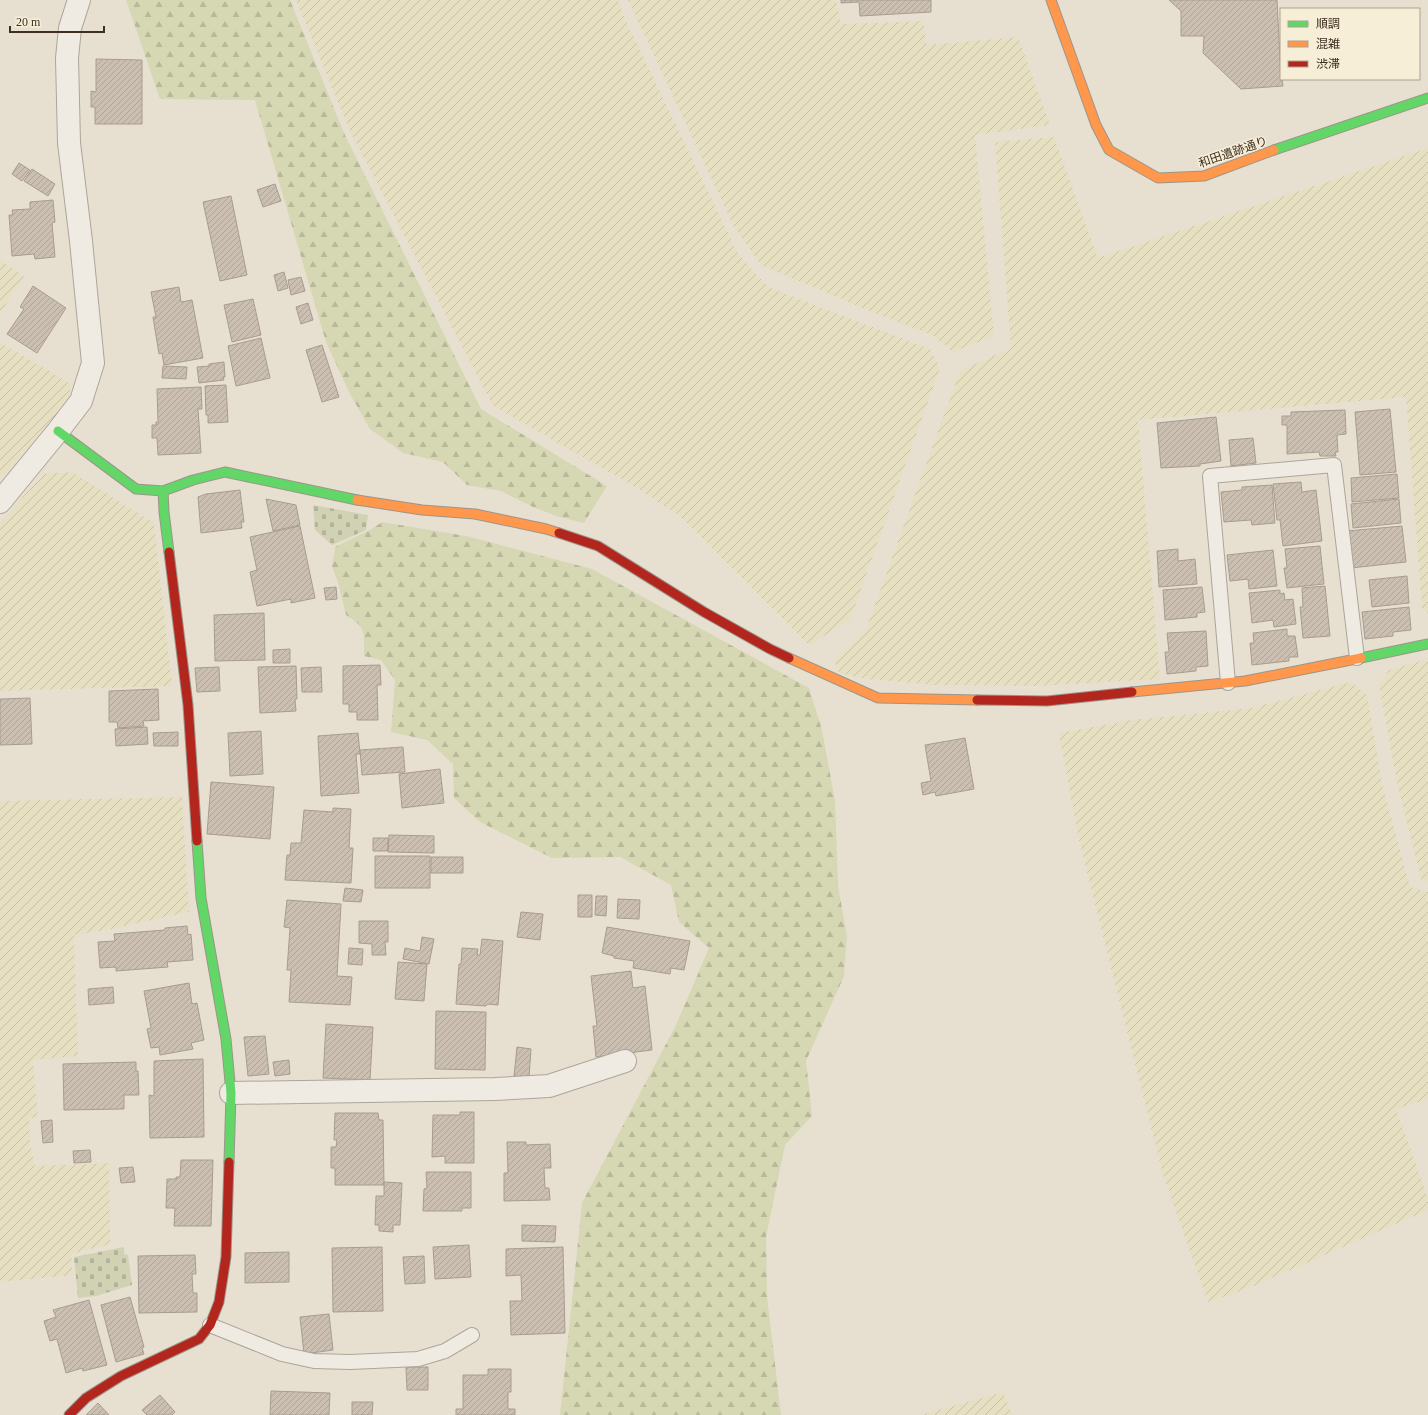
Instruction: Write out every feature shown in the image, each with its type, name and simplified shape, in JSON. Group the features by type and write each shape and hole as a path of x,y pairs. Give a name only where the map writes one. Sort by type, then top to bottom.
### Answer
{"street":[{"path":"0,502 81,401 93,363 81,241 69,142 67,58 70,28 79,0"},
{"name":"和田遺跡通り","path":"1051,0 1096,125 1109,150 1158,178 1204,176 1428,98"},
{"path":"58,431 136,489 163,491 193,480 225,472 363,501 422,510 475,514 546,529 598,546 704,612 770,649 878,698 1047,701 1245,681 1428,644"},
{"path":"69,1415 86,1398 121,1376 199,1339 210,1325 219,1302 226,1257 231,1093 226,1039 202,898 188,705 165,519 163,491"},
{"path":"231,1093 495,1089 549,1086 624,1061"}],"lane":[{"path":"1228,683 1210,476 1334,465 1357,658"},
{"path":"210,1325 282,1354 314,1361 350,1362 418,1359 445,1351 472,1335"}],"shaded area":[{"path":"296,0 618,0 624,17 738,254 768,287 930,349 940,368 850,620 809,645 679,515 625,481 493,406 350,131"},
{"path":"628,0 836,0 841,24 923,21 927,45 1018,37 1050,125 975,135 994,336 953,352 932,335 877,314 761,265 734,227"},
{"path":"1054,137 1098,258 1428,148 1428,613 1422,608 1406,397 1138,420 1160,679 1037,686 935,685 865,679 839,673 834,661 865,632 960,371 1011,348 995,142"},
{"path":"0,260 24,276 0,314"},
{"path":"0,342 71,384 68,401 3,476 0,474"},
{"path":"72,472 154,523 172,686 0,691 0,522 44,474"},
{"path":"1428,659 1428,881 1422,882 1397,783 1379,685 1389,670"},
{"path":"1351,682 1367,695 1382,784 1410,887 1425,891 1428,890 1428,1099 1396,1109 1428,1198 1428,1210 1249,1288 1208,1302 1163,1175 1078,836 1059,733 1132,720 1251,708"},
{"path":"182,797 189,912 106,930 74,935 78,1056 33,1060 38,1117 29,1118 30,1143 35,1166 109,1163 110,1244 71,1254 73,1275 0,1282 0,801"},
{"path":"1003,1392 1012,1415 920,1415"}],"green space":[{"path":"126,0 290,0 344,133 481,409 607,486 584,523 559,517 533,507 501,491 467,485 443,462 403,453 370,429 350,394 326,342 255,100 160,99"},
{"path":"313,505 368,515 366,530 332,545 315,530"},
{"path":"382,522 466,536 592,569 809,688 822,730 835,801 838,886 847,936 844,976 806,1061 812,1116 785,1145 766,1237 767,1296 781,1415 560,1415 582,1203 676,1025 709,948 679,922 671,885 620,857 552,858 480,822 454,798 453,764 427,740 391,732 395,680 381,660 364,656 363,631 358,624 346,615 338,582 332,567 335,547 370,530"},
{"path":"124,1247 124,1254 128,1255 132,1285 96,1296 78,1298 74,1257"}],"building":[{"path":"841,0 931,0 931,12 860,16 859,2 841,3"},
{"path":"1169,0 1277,0 1280,80 1282,80 1283,86 1241,89 1203,53 1204,36 1181,36 1181,11"},
{"path":"96,59 142,60 142,124 95,124 95,107 91,107 91,91 96,92"},
{"path":"19,163 30,170 22,181 12,174"},
{"path":"32,169 55,184 48,196 24,181"},
{"path":"275,184 281,201 263,207 257,190"},
{"path":"231,196 247,275 220,281 203,202"},
{"path":"53,200 55,222 52,223 55,257 35,259 34,254 12,256 9,215 13,215 12,210 30,209 30,202"},
{"path":"284,272 288,288 278,291 274,275"},
{"path":"301,277 305,291 291,295 288,280"},
{"path":"33,286 66,308 37,353 7,334 24,309 20,307"},
{"path":"179,287 181,302 192,300 203,358 164,365 162,353 159,354 153,317 156,317 151,292"},
{"path":"253,299 261,335 232,342 224,305"},
{"path":"308,303 313,320 301,324 296,307"},
{"path":"261,338 270,378 236,386 228,346"},
{"path":"322,345 339,397 322,402 306,350"},
{"path":"224,362 224,380 199,383 197,367 209,366 209,364"},
{"path":"163,366 187,367 186,379 162,378"},
{"path":"226,385 228,422 208,423 208,415 206,415 205,386"},
{"path":"201,387 202,409 198,409 201,453 158,455 157,438 152,438 152,425 156,425 156,422 158,422 157,389"},
{"path":"1390,409 1396,472 1360,475 1355,412"},
{"path":"1345,410 1346,434 1337,435 1338,452 1335,452 1336,456 1320,456 1319,452 1287,454 1287,425 1282,425 1282,416 1291,416 1291,412"},
{"path":"1216,417 1221,461 1200,464 1200,466 1161,468 1157,423"},
{"path":"1253,438 1256,463 1231,466 1229,440"},
{"path":"1397,474 1399,498 1352,502 1351,478"},
{"path":"1301,482 1302,492 1316,490 1322,541 1283,546 1280,520 1277,520 1273,484"},
{"path":"1272,485 1275,523 1252,525 1251,520 1224,522 1221,492 1242,490 1242,487"},
{"path":"240,490 244,522 241,522 242,528 201,533 198,497 206,494"},
{"path":"266,499 296,505 300,525 273,531"},
{"path":"1399,499 1401,523 1353,528 1351,504"},
{"path":"300,526 315,598 291,603 291,599 257,606 250,572 257,570 250,537"},
{"path":"1402,526 1406,562 1351,568 1347,531"},
{"path":"1320,546 1324,584 1287,588 1284,568 1287,568 1285,549"},
{"path":"1178,549 1178,561 1195,559 1197,584 1159,587 1157,551"},
{"path":"1273,550 1277,586 1249,589 1248,579 1230,581 1227,555"},
{"path":"1407,576 1409,603 1372,607 1369,580"},
{"path":"1325,586 1330,636 1303,638 1300,607 1303,607 1302,588"},
{"path":"336,587 337,599 326,600 324,588"},
{"path":"1202,587 1205,612 1197,613 1197,617 1165,620 1163,590"},
{"path":"1280,590 1280,594 1284,593 1285,600 1293,599 1296,624 1274,627 1273,620 1252,623 1249,593"},
{"path":"1409,607 1411,630 1393,632 1393,636 1365,639 1362,612"},
{"path":"264,613 265,660 215,661 214,615"},
{"path":"1287,629 1287,636 1295,636 1298,657 1289,657 1289,661 1252,665 1250,643 1254,643 1253,633"},
{"path":"1206,631 1208,666 1196,667 1196,671 1167,674 1165,652 1169,652 1167,633"},
{"path":"290,649 290,663 273,663 273,650"},
{"path":"380,665 381,685 377,685 378,720 357,720 357,712 349,712 349,704 343,704 343,666"},
{"path":"296,666 296,711 260,713 258,667"},
{"path":"219,667 220,691 197,692 195,668"},
{"path":"321,667 322,692 302,692 301,668"},
{"path":"158,689 159,720 143,721 144,726 118,728 117,722 109,722 109,691"},
{"path":"30,698 32,744 0,745 0,699"},
{"path":"147,727 148,744 116,746 115,729"},
{"path":"261,731 263,774 230,776 228,733"},
{"path":"178,732 178,746 154,746 153,733"},
{"path":"358,733 360,754 356,754 359,793 321,796 318,736"},
{"path":"965,738 974,789 936,796 935,792 923,795 921,783 931,781 925,745"},
{"path":"403,747 405,772 362,775 360,750"},
{"path":"440,769 444,803 402,808 399,774"},
{"path":"211,782 274,787 270,839 207,834"},
{"path":"333,808 351,809 349,848 353,848 351,883 285,880 287,855 290,855 291,843 301,843 304,810 333,812"},
{"path":"389,835 434,836 434,853 388,852"},
{"path":"373,838 388,838 388,851 373,851"},
{"path":"375,856 430,856 430,888 375,888"},
{"path":"431,857 463,857 463,873 431,873"},
{"path":"345,888 363,890 361,902 343,901"},
{"path":"578,895 592,895 592,917 578,917"},
{"path":"596,896 607,896 606,916 595,915"},
{"path":"618,899 640,900 639,919 617,918"},
{"path":"287,900 341,904 337,976 352,977 350,1005 289,1002 291,970 287,970 290,928 284,927"},
{"path":"521,912 543,914 540,940 517,937"},
{"path":"359,921 388,921 388,942 385,942 386,955 372,955 372,944 359,943"},
{"path":"187,926 188,935 191,934 193,960 167,962 168,967 116,971 116,967 100,968 98,942 115,941 114,934 165,930 165,928"},
{"path":"607,927 690,941 684,970 671,968 670,974 633,968 634,961 614,958 614,956 602,953"},
{"path":"422,937 434,939 429,964 403,959 405,948 420,951"},
{"path":"482,939 503,941 498,1005 487,1004 486,1006 456,1004 459,964 461,964 462,948 478,949 477,955 480,955"},
{"path":"349,948 363,949 362,965 348,964"},
{"path":"398,962 427,964 424,1001 395,999"},
{"path":"631,971 633,988 645,986 652,1050 596,1057 593,1026 597,1026 591,976"},
{"path":"189,983 192,1004 197,1003 204,1040 191,1043 193,1049 160,1055 159,1047 151,1048 147,1029 151,1028 144,991"},
{"path":"113,987 114,1003 89,1005 88,989"},
{"path":"436,1011 486,1012 485,1070 435,1069"},
{"path":"326,1024 373,1027 370,1080 323,1078"},
{"path":"265,1036 269,1074 248,1076 244,1037"},
{"path":"517,1047 531,1049 529,1077 514,1076"},
{"path":"203,1059 204,1137 150,1138 149,1095 154,1096 154,1061"},
{"path":"289,1060 290,1074 275,1076 273,1062"},
{"path":"136,1062 139,1095 124,1095 124,1109 64,1110 63,1064"},
{"path":"460,1112 474,1112 474,1163 445,1163 445,1156 432,1157 433,1115 460,1115"},
{"path":"335,1113 378,1113 379,1120 383,1120 384,1185 335,1185 335,1168 331,1168 331,1147 336,1147 337,1140 334,1140"},
{"path":"52,1120 53,1142 43,1143 41,1121"},
{"path":"507,1142 526,1142 526,1145 550,1144 551,1168 544,1168 545,1188 549,1188 550,1200 504,1201 504,1173 508,1173"},
{"path":"90,1150 91,1162 74,1163 73,1151"},
{"path":"181,1160 213,1160 211,1226 174,1226 175,1208 166,1208 167,1179 176,1179 176,1177 180,1177"},
{"path":"133,1167 135,1182 121,1183 119,1168"},
{"path":"426,1172 471,1172 471,1208 462,1208 462,1211 423,1211 424,1189 427,1188"},
{"path":"384,1182 402,1183 400,1225 393,1225 393,1232 379,1231 379,1225 375,1225 376,1196 384,1196"},
{"path":"522,1225 556,1226 555,1242 522,1241"},
{"path":"469,1245 471,1277 435,1279 433,1247"},
{"path":"382,1247 383,1311 333,1312 332,1248"},
{"path":"563,1247 565,1333 511,1335 510,1301 522,1301 521,1275 506,1276 506,1249"},
{"path":"289,1252 289,1282 245,1283 245,1253"},
{"path":"195,1255 196,1274 192,1274 193,1293 197,1293 197,1312 139,1313 138,1256"},
{"path":"424,1256 425,1283 405,1284 403,1257"},
{"path":"130,1297 144,1347 142,1348 144,1354 116,1362 101,1305"},
{"path":"89,1300 107,1365 83,1371 82,1368 66,1373 57,1339 50,1341 44,1321 56,1317 53,1310"},
{"path":"329,1314 333,1350 304,1354 300,1317"},
{"path":"406,1367 428,1367 428,1390 407,1390"},
{"path":"488,1369 511,1369 511,1392 508,1392 508,1409 515,1409 515,1415 456,1415 456,1409 463,1409 463,1375 488,1375"},
{"path":"271,1391 330,1393 329,1415 270,1415"},
{"path":"160,1395 175,1412 172,1415 147,1415 142,1410"},
{"path":"352,1402 373,1402 372,1415 352,1415"},
{"path":"98,1403 109,1415 86,1415"}],"traffic: fast":[{"path":"1274,150 1428,98"},
{"path":"58,431 136,489 163,491 193,480 225,472 357,500"},
{"path":"163,491 169,552"},
{"path":"1361,658 1428,644"},
{"path":"197,841 201,898 226,1039 231,1093 229,1162"}],"traffic: slow":[{"path":"1051,0 1096,125 1109,150 1158,178 1204,176 1274,150"},
{"path":"357,500 422,510 475,514 559,533"},
{"path":"789,658 878,698 977,700"},
{"path":"1132,692 1245,681 1361,658"}],"traffic: jam":[{"path":"559,533 598,546 704,612 789,658"},
{"path":"169,552 188,705 197,841"},
{"path":"977,700 1047,701 1132,692"},
{"path":"69,1415 86,1398 121,1376 199,1339 210,1325 219,1302 226,1257 229,1162"}]}
